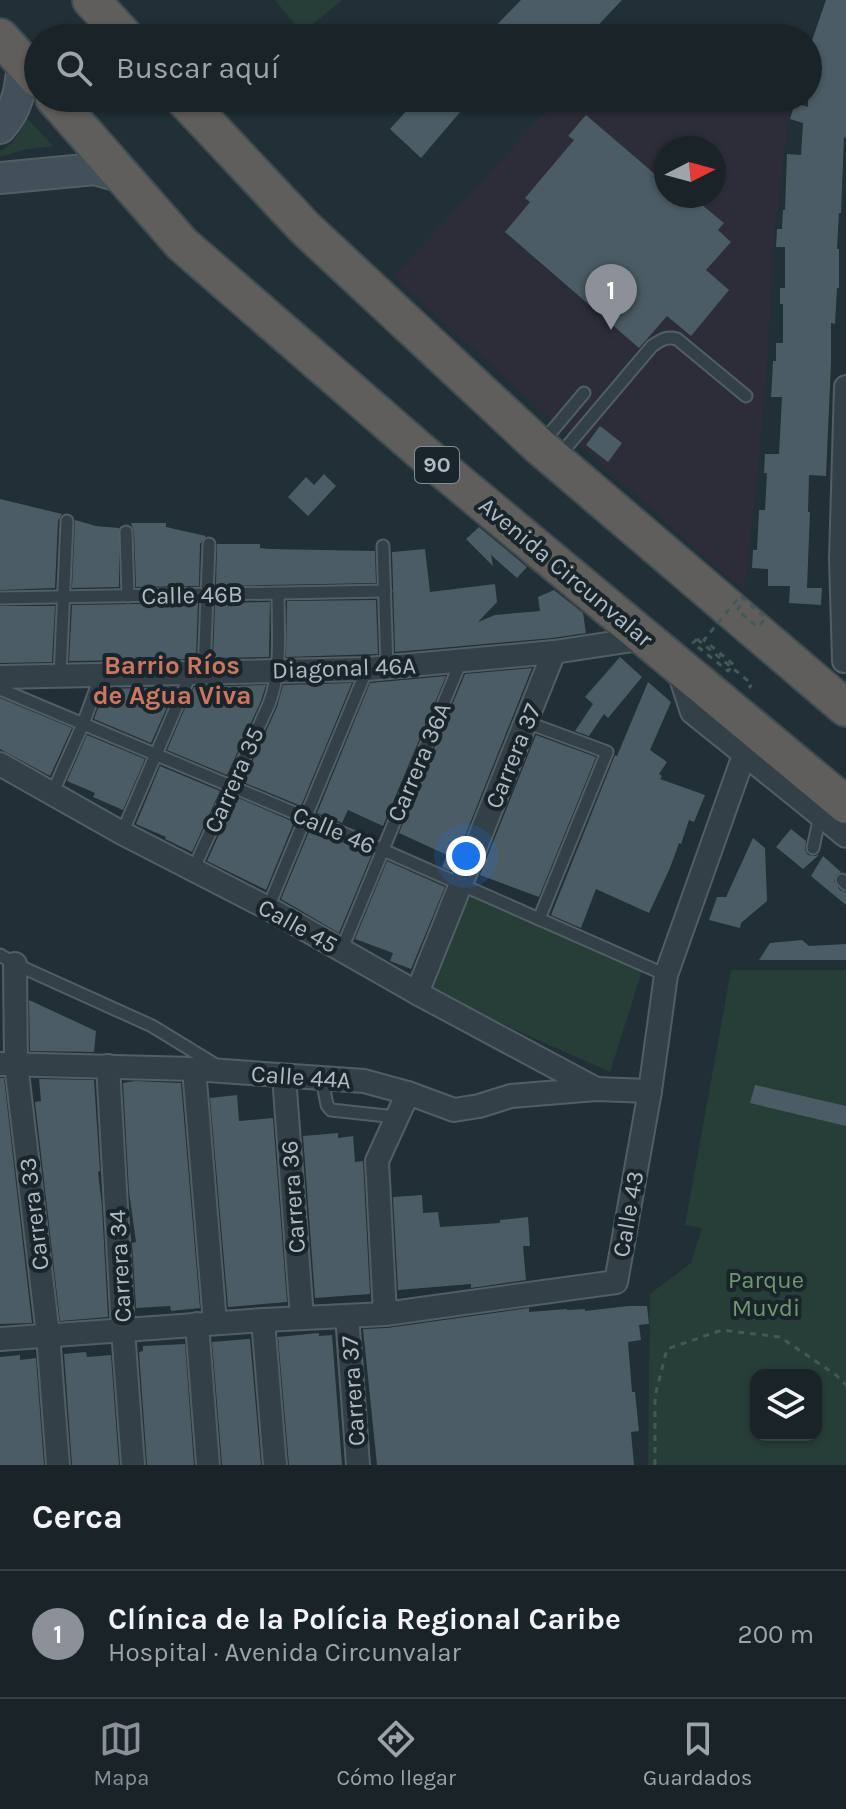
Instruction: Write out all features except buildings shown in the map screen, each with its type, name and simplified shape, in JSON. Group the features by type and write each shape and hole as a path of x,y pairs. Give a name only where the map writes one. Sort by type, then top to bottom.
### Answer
{"highway":[{"path":"91,0 113,24"},
{"name":"Avenida Circunvalar","path":"66,112 182,244 597,599 646,638 687,652 793,761 833,811"},
{"path":"196,112 305,228 547,453 836,678"}],"main road":[{"path":"0,128 17,104 22,84 20,59"},
{"path":"0,178 95,169 122,177"}],"street":[{"path":"836,678 846,387"},
{"path":"590,647 602,620 597,599"},
{"name":"Diagonal 46A","path":"0,677 377,669 554,652 646,638"},
{"name":"Carrera 37","path":"417,993 554,652"},
{"path":"687,652 692,712 744,755 833,811 846,836"},
{"name":"Calle 43","path":"0,1339 385,1314 616,1282 650,1091 666,975 744,755"},
{"name":"Calle 45","path":"0,764 596,1089"},
{"name":"Carrera 33","path":"7,959 8,1064 48,1335 58,1465"},
{"name":"Calle 44A","path":"8,1064 194,1069 364,1081 454,1110 511,1096 596,1089 650,1091"},
{"name":"Carrera 34","path":"108,1066 133,1465"},
{"path":"194,1069 206,1324 208,1465"},
{"name":"Carrera 36","path":"284,1076 302,1318"},
{"name":"Carrera 37","path":"385,1314 377,1161 408,1093"},
{"name":"Carrera 37","path":"347,1316 358,1465"},
{"path":"263,1320 275,1465"}],"lane":[{"path":"547,453 602,407 652,346 669,337 677,339 746,396"},
{"path":"547,453 584,393"},
{"path":"60,676 67,521"},
{"path":"126,532 128,596"},
{"path":"122,833 156,755 198,673 208,595 209,544"},
{"path":"268,908 306,818 377,669 385,591 383,546"},
{"name":"Calle 46B","path":"0,598 385,591"},
{"name":"Carrera 35","path":"193,870 269,704 278,671 278,594"},
{"name":"Carrera 36A","path":"341,951 461,661"},
{"path":"52,794 101,675"},
{"name":"Calle 46","path":"0,689 383,850 666,975"},
{"path":"526,722 607,752 539,919"},
{"path":"813,848 833,811"},
{"path":"7,959 152,1026 227,1071"},
{"path":"322,1079 327,1105 331,1110 396,1117"}],"path":[{"path":"687,652 693,643 728,671 734,665 704,640 740,596 766,618 758,627 737,610 742,603"},
{"path":"655,1465 655,1396 667,1349 722,1330 780,1337 846,1385"}],"shaded area":[{"path":"545,112 789,112 775,227 756,492 744,592 393,277"}],"green space":[{"path":"275,0 342,0 313,24 295,24"},
{"path":"27,118 53,146 0,157 0,151 16,137"},
{"path":"470,894 643,968 610,1072 431,992"},
{"name":"Parque Muvdi","path":"731,970 846,970 846,1465 648,1465 650,1294 691,1263 702,1228 685,1225"}],"place":[{"name":"Clínica de la Polícia Regional Caribe","path":"611,330"}],"district":[{"name":"Barrio Ríos de Agua Viva","path":"172,680"}]}
